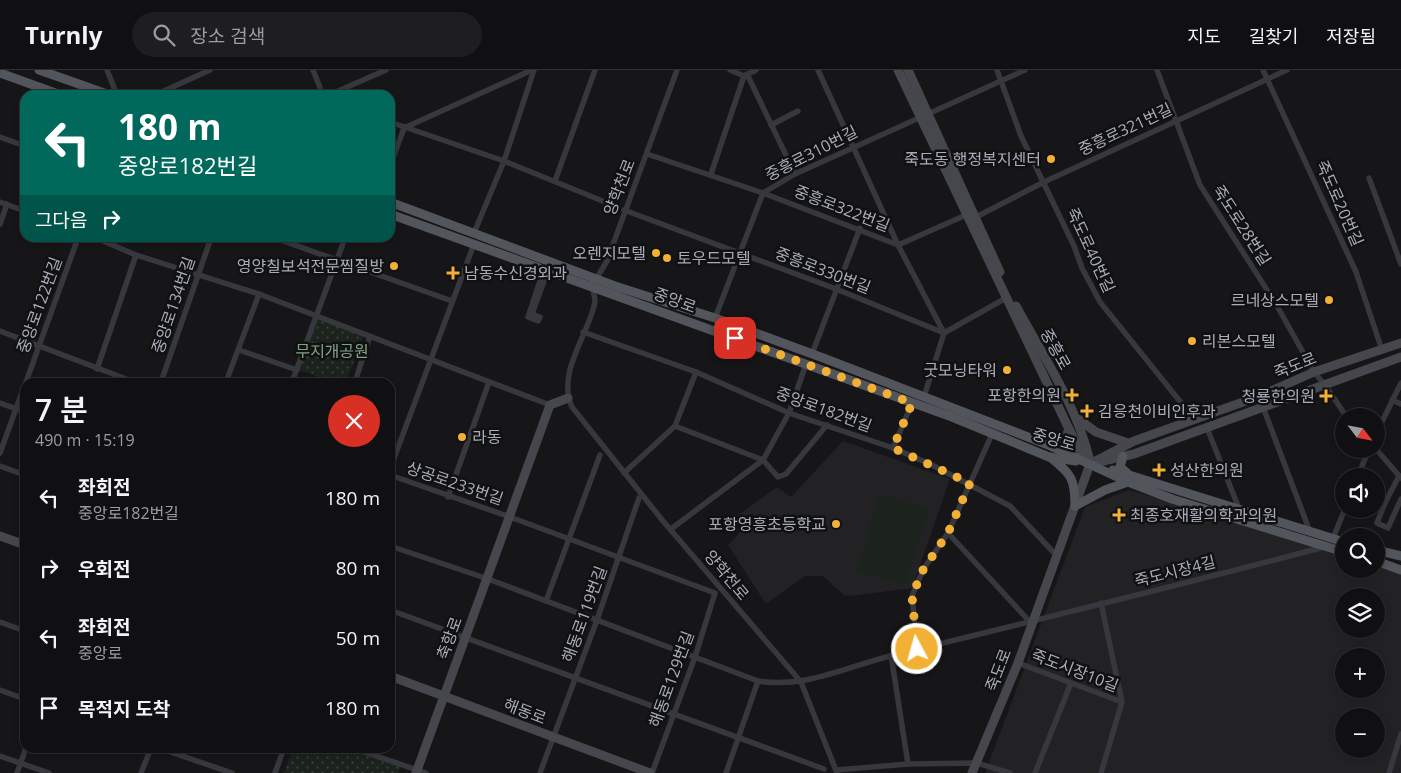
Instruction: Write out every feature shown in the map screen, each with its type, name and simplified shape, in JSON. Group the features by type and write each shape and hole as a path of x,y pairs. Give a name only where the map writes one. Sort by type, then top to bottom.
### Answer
{"main road":[{"path":"39,70 96,90"},
{"name":"중흥로","path":"898,70 924,114 976,217 1011,297 1073,414 1084,437 1090,464"},
{"name":"중흥로","path":"908,70 966,215 1069,429 1080,451 1090,464"},
{"path":"0,73 47,90"},
{"name":"중앙로","path":"395,204 474,233 547,267"},
{"name":"중앙로","path":"395,216 474,244 714,318 1046,444 1172,499 1335,550"},
{"name":"중앙로","path":"594,282 1050,456 1090,464"},
{"name":"죽도로","path":"972,773 1018,663 1090,464 1128,443 1257,397 1314,372 1401,343"},
{"name":"죽도로","path":"1090,464 1123,456 1207,428 1401,357"},
{"path":"550,404 568,398"},
{"name":"축항로","path":"419,772 465,636 488,579 550,404"},
{"path":"1073,414 1083,425 1096,432 1128,443"},
{"path":"1046,444 1064,441 1069,429"},
{"path":"1050,456 1071,474 1075,488 1075,506 1129,479 1120,467 1123,456"},
{"name":"중앙로","path":"1129,479 1333,538"},
{"path":"0,536 20,543"},
{"path":"1385,552 1401,556"},
{"path":"1385,564 1401,570"},
{"name":"해동로","path":"395,678 552,738 651,773"}],"street":[{"path":"107,70 115,90"},
{"path":"166,90 210,70"},
{"path":"313,70 321,90"},
{"path":"341,90 386,70"},
{"path":"395,152 404,128 533,70"},
{"path":"474,233 504,161 533,70"},
{"path":"555,181 595,70"},
{"name":"양학천로","path":"677,70 647,154 624,210 607,261 594,282 595,301 570,368 568,398 572,407 624,473 801,682 837,772"},
{"path":"730,70 748,73 756,70"},
{"path":"818,70 898,245 944,333"},
{"name":"죽도로40번길","path":"997,70 1021,136 1074,246 1082,268 1100,302 1195,420"},
{"name":"중흥로310번길","path":"647,154 763,193 795,174 1024,70"},
{"name":"죽도로28번길","path":"1157,70 1200,185 1276,304 1314,372 1325,384 1341,408"},
{"name":"죽도로20번길","path":"1263,70 1356,272 1382,350"},
{"name":"중흥로321번길","path":"976,217 1044,182 1286,70"},
{"path":"748,73 795,174"},
{"path":"711,174 748,73"},
{"path":"771,125 798,111"},
{"name":"양학천로","path":"395,124 504,161 616,206"},
{"path":"0,137 20,144"},
{"path":"1369,178 1401,264"},
{"path":"714,318 763,193"},
{"name":"중흥로322번길","path":"763,193 860,228 898,245 966,215"},
{"path":"0,202 20,209"},
{"path":"0,224 7,204"},
{"name":"중흥로330번길","path":"624,210 836,289 944,333"},
{"path":"812,354 860,228"},
{"name":"중앙로122번길","path":"27,378 77,242"},
{"path":"105,242 136,255 259,294 550,404"},
{"name":"중앙로134번길","path":"162,378 210,242"},
{"path":"287,242 452,301"},
{"path":"294,378 343,242"},
{"path":"395,455 474,244"},
{"path":"97,369 136,255"},
{"path":"547,267 532,314 540,317 538,321 528,317 547,267"},
{"path":"228,378 259,294"},
{"path":"924,397 944,333 1006,298"},
{"path":"0,331 123,378"},
{"name":"중앙로182번길","path":"583,332 696,372 789,413 893,448 970,483 1010,506 1057,556"},
{"path":"356,378 370,336"},
{"path":"239,350 297,370"},
{"path":"671,529 763,460 789,413 806,364"},
{"path":"624,473 675,426 696,372"},
{"path":"448,497 489,382"},
{"path":"1385,415 1401,383"},
{"name":"중앙로122번길","path":"0,453 20,397"},
{"path":"1392,400 1401,404"},
{"path":"0,403 20,410"},
{"path":"893,448 912,403"},
{"path":"1263,407 1310,532"},
{"path":"675,426 763,460 778,476 786,474 827,426"},
{"path":"1207,428 1240,511"},
{"path":"917,649 912,596 923,570 948,533 992,434"},
{"path":"546,601 570,541 600,455"},
{"path":"1384,458 1400,477 1385,503"},
{"path":"0,466 20,473"},
{"name":"상공로233번길","path":"395,478 510,517"},
{"name":"해동로119번길","path":"540,773 597,620 639,498"},
{"path":"1379,518 1377,523 1388,528 1401,499"},
{"path":"510,517 570,541 619,557"},
{"path":"1333,538 1341,518"},
{"path":"948,533 1031,623"},
{"name":"죽도시장4길","path":"395,548 488,579 758,681 772,683 801,682 892,655 1031,623 1101,603 1326,547"},
{"name":"양학천로","path":"619,557 715,593"},
{"name":"해동로129번길","path":"651,773 695,658 715,593"},
{"path":"1100,773 1122,702 1101,603"},
{"path":"395,612 824,770"},
{"path":"0,622 20,629"},
{"path":"892,655 908,764"},
{"name":"죽도시장10길","path":"1018,663 1122,702"},
{"path":"726,773 758,681"},
{"path":"1035,773 1071,683"},
{"path":"0,690 20,697"},
{"path":"1389,773 1401,734"},
{"path":"17,773 24,753"},
{"path":"140,773 149,753"},
{"path":"174,753 232,773"},
{"path":"275,773 282,753"},
{"name":"축항로","path":"367,753 419,772"},
{"path":"0,756 49,773"},
{"path":"837,772 908,764 977,763 1010,773"}],"shaded area":[{"name":"포항영흥초등학교","path":"843,441 950,479 912,588 850,596 844,595 823,576 805,576 766,604 728,545 742,530 734,518 777,487 791,497"},
{"path":"1129,490 1335,549 1335,578 1385,578 1385,565 1401,571 1401,773 985,773 1085,507"}],"green space":[{"name":"무지개공원","path":"319,317 365,332 348,378 322,378 299,370"},
{"path":"880,494 930,510 904,584 856,571"},
{"path":"291,753 359,753 401,766 398,773 284,773"}],"place":[{"name":"죽도동 행정복지센터","path":"1051,159"},
{"name":"오렌지모텔","path":"656,253"},
{"name":"토우드모텔","path":"667,258"},
{"name":"영양칠보석전문찜질방","path":"394,266"},
{"name":"남동수신경외과","path":"453,273"},
{"name":"르네상스모텔","path":"1329,300"},
{"name":"리본스모텔","path":"1192,341"},
{"name":"굿모닝타워","path":"1007,370"},
{"name":"포항한의원","path":"1072,395"},
{"name":"청룡한의원","path":"1326,396"},
{"name":"김응천이비인후과","path":"1087,411"},
{"name":"라동","path":"462,437"},
{"name":"성산한의원","path":"1159,470"},
{"name":"최종호재활의학과의원","path":"1119,515"},
{"name":"포항영흥초등학교","path":"836,524"}],"route":[{"path":"735,338 912,403 893,448 932,464 970,483 948,533 923,570 912,596 917,649"}]}
